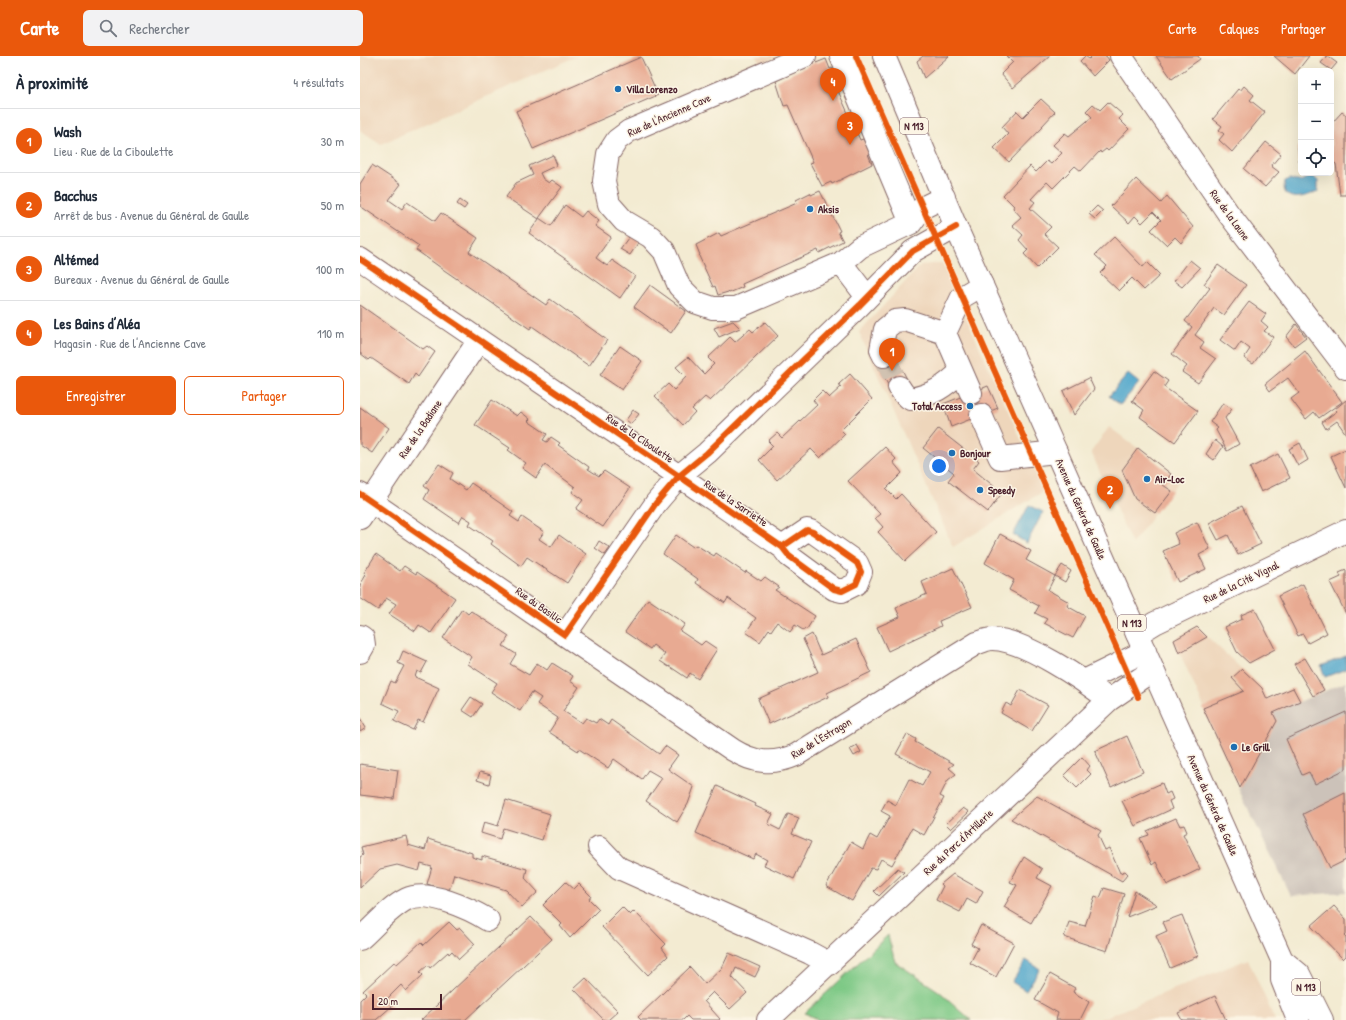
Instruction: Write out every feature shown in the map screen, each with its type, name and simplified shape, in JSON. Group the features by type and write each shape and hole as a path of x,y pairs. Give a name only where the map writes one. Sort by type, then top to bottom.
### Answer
{"street":[{"name":"Rue de l'Ancienne Cave","path":"805,56 629,132 617,140 608,154 604,181 609,204 624,221 651,237 664,251 679,286 695,302 713,308 736,308 840,262 860,247 911,223"},
{"path":"841,56 911,223"},
{"name":"Avenue du Général de Gaulle","path":"884,56 956,227 1282,960 1282,980 1298,1020"},
{"name":"Rue de la Laune","path":"1121,56 1228,213 1346,368"},
{"path":"911,223 922,208 944,197"},
{"name":"Rue de la Ciboulette","path":"360,259 679,476 713,447 913,251 956,227"},
{"path":"840,262 867,297"},
{"path":"971,393 945,333 962,297 982,285"},
{"path":"884,356 882,350 885,328 895,321 905,320 945,333"},
{"name":"Rue de la Badiane","path":"364,505 479,340"},
{"path":"899,387 903,393 910,398 923,397 936,392 961,371"},
{"path":"981,415 1000,458 1056,452"},
{"name":"Rue de la Sarriette","path":"679,476 782,547"},
{"name":"Rue du Basilic","path":"364,505 565,635 656,503 679,476"},
{"name":"Rue de la Cité Vignal","path":"1145,652 1155,623 1346,531"},
{"name":"Rue de l'Estragon","path":"565,635 722,744 745,758 758,762 786,759 796,755 977,643 991,639 1016,643 1084,681 1109,700"},
{"path":"360,636 364,646 360,652"},
{"path":"1084,681 1145,652"},
{"name":"Rue du Parc d'Artillerie","path":"768,1020 830,964 1109,700 1145,652"},
{"path":"599,847 619,868 810,953 830,964"},
{"path":"360,939 408,898 428,897 470,909 488,920"},
{"name":"Avenue du Général de Gaulle","path":"1282,960 1299,974 1322,1020"}],"shaded area":[{"path":"360,56 577,56 381,144 360,130"},
{"path":"756,56 777,56 760,64"},
{"path":"942,263 1044,491 953,547 859,332 921,265"},
{"path":"1109,427 1180,479 1132,544 1091,452"},
{"path":"1197,627 1262,688 1277,721 1240,788 1174,640"},
{"path":"1346,682 1346,892 1291,896 1238,788 1243,783 1277,721 1273,713"},
{"path":"1248,959 1275,1020 1098,1020"}],"green space":[{"path":"888,935 895,962 940,992 971,1020 818,1020 805,1013"}],"water":[{"path":"1308,177 1314,177 1318,181 1318,191 1307,196 1300,197 1289,196 1286,193 1284,188 1285,181 1290,179 1299,181"},
{"path":"1128,374 1139,383 1120,405 1109,396"},
{"path":"1029,505 1043,512 1027,543 1013,535"},
{"path":"1346,656 1346,669 1325,677 1321,666"},
{"path":"1026,960 1040,969 1026,991 1012,982"}],"building":[{"path":"923,56 949,56 924,78 917,61"},
{"path":"1007,56 1050,56 1013,88 1001,74 1013,62"},
{"path":"1085,56 1089,59 1092,56 1106,56 1109,60 1093,76 1080,61"},
{"path":"1156,56 1198,56 1200,59 1172,79"},
{"path":"1274,56 1309,56 1300,68 1298,68 1295,74"},
{"path":"1327,56 1337,63 1333,68 1328,68 1321,63"},
{"path":"641,57 658,95 533,149 516,111"},
{"path":"826,59 838,82 835,84 860,140 863,139 870,154 868,154 872,164 832,184 831,182 822,186 810,163 813,162 788,105 784,106 776,81 816,62"},
{"path":"1244,86 1254,95 1250,100 1265,112 1232,152 1219,140 1224,134 1219,130 1222,126 1213,119 1238,89 1240,91"},
{"path":"1041,99 1055,112 1042,126 1043,127 1009,162 994,148 1008,134 1002,127 1017,111 1023,117"},
{"path":"1108,102 1123,115 1119,119 1129,129 1108,151 1106,149 1101,153 1100,151 1081,171 1075,166 1053,188 1047,182 1031,199 1035,202 1030,208 1051,227 1044,234 1058,247 1037,268 1024,254 1028,250 1019,240 1023,235 1012,225 1021,217 1013,208 1014,206 1003,195 1030,166 1036,172 1047,161 1051,164 1062,153 1053,145 1065,133 1069,136 1092,117 1086,111 1093,104 1100,110"},
{"path":"1342,112 1346,115 1346,195 1340,195 1336,164 1334,162 1334,121"},
{"path":"1266,142 1281,154 1271,166 1279,172 1265,187 1244,169"},
{"path":"553,155 557,165 540,173 543,179 549,183 552,180 562,187 539,218 551,226 565,205 581,217 586,211 599,221 595,226 611,237 596,258 607,266 612,260 635,276 620,298 529,233 539,219 506,197 516,183 533,175 529,166"},
{"path":"372,165 401,184 389,200 402,209 407,202 435,221 441,213 478,238 469,252 546,305 550,299 607,340 589,366 532,326 530,329 444,270 416,250 419,246 360,206 360,184"},
{"path":"1136,179 1161,203 1167,196 1193,227 1181,243 1175,237 1167,245 1151,230 1161,220 1153,212 1142,223 1135,216 1129,223 1111,206"},
{"path":"820,191 840,231 838,232 843,241 819,253 818,250 742,284 743,287 729,293 718,295 715,286 713,287 699,256 700,255 696,245 719,233 721,236 797,203 796,200 810,193 811,195"},
{"path":"460,200 467,205 464,209 457,204"},
{"path":"1097,206 1103,211 1095,219 1089,214"},
{"path":"631,234 640,240 630,255 620,249"},
{"path":"1114,237 1143,267 1147,262 1160,275 1144,290 1132,278 1119,291 1100,273 1107,266 1095,255"},
{"path":"1190,260 1200,268 1182,287 1174,281"},
{"path":"1218,265 1246,285 1224,315 1214,308 1195,335 1204,342 1200,348 1216,359 1198,383 1182,372 1187,366 1172,354 1192,327 1185,321 1210,288 1204,284"},
{"path":"650,285 686,311 671,333 634,307"},
{"path":"1249,302 1266,314 1261,321 1268,327 1264,331 1273,337 1253,364 1244,358 1250,349 1241,342 1235,351 1220,340"},
{"path":"360,305 423,349 427,346 435,352 418,377 415,374 409,384 371,358 369,360 360,353"},
{"path":"733,321 740,328 719,337 714,328"},
{"path":"765,322 778,336 710,401 705,397 692,409 695,412 683,425 655,396 668,384 674,390 686,377 676,367 688,357 704,374 714,364 708,358 730,337 735,342 750,329 753,332"},
{"path":"1296,324 1306,337 1294,346 1286,337"},
{"path":"620,346 642,361 622,390 600,375"},
{"path":"1305,351 1342,402 1319,418 1314,412 1306,419 1291,399 1299,393 1288,378 1270,391 1265,384"},
{"path":"893,352 908,381 891,391 876,361"},
{"path":"1154,371 1168,381 1164,387 1198,411 1175,442 1140,417 1144,410 1132,401"},
{"path":"850,374 872,399 841,430 845,434 820,458 811,449 777,480 759,460 773,446 768,441 777,433 782,438 817,405 813,400 822,391 829,398 841,387 839,384"},
{"path":"1089,378 1094,389 1074,415 1063,391"},
{"name":"Total Access","path":"988,386 998,408 951,427 943,404"},
{"path":"492,400 517,416 521,412 530,419 528,421 547,434 543,440 547,442 551,437 560,443 558,445 589,467 588,469 599,476 604,471 630,488 603,527 576,509 583,500 572,492 575,487 545,465 536,478 522,468 526,463 508,450 510,448 475,425"},
{"path":"1346,400 1346,434 1337,421 1326,429 1322,422 1337,411 1335,409"},
{"path":"1223,403 1232,409 1225,418 1239,444 1227,451 1216,430 1218,428 1210,422"},
{"path":"360,407 389,428 372,453 360,445"},
{"path":"633,410 639,414 631,424 626,420"},
{"path":"938,429 979,461 973,469 1002,493 988,512 948,481 954,473 923,448"},
{"path":"1215,440 1223,447 1214,460 1206,454"},
{"path":"1300,443 1308,460 1298,466 1289,449"},
{"path":"885,447 896,459 893,462 902,473 886,489 896,499 901,494 936,532 905,561 878,532 883,527 875,518 880,514 848,481"},
{"name":"Air-Loc","path":"1138,448 1171,474 1163,485 1172,491 1155,513 1135,499 1122,470"},
{"path":"1346,449 1346,488 1331,456"},
{"path":"1278,454 1290,478 1261,492 1250,468"},
{"path":"439,464 453,473 450,479 466,490 471,483 513,512 510,516 519,522 522,517 544,532 539,539 551,547 559,535 586,554 567,583 527,557 521,566 491,544 493,541 469,525 471,521 463,516 459,523 424,499 429,490 424,486"},
{"path":"1242,506 1261,544 1238,555 1228,535 1218,540 1209,523"},
{"path":"1197,522 1210,549 1199,555 1206,569 1178,582 1163,551 1179,544 1174,533"},
{"path":"1000,534 1031,551 1026,560 1055,576 1048,590 1069,602 1067,606 1085,616 1073,638 1044,623 1047,619 1035,613 1039,606 1009,590 1014,580 985,563"},
{"path":"676,535 693,547 696,545 714,556 716,553 745,573 746,571 761,581 765,577 779,587 775,590 815,616 807,629 803,630 795,625 790,632 777,622 771,631 769,629 760,642 746,632 756,618 728,598 725,603 696,583 698,579 663,554"},
{"path":"599,541 610,548 605,555 595,548"},
{"path":"376,554 400,571 404,566 416,574 417,572 455,598 431,633 419,625 415,631 389,614 396,604 386,598 378,610 360,598 360,585 366,575 364,573"},
{"path":"1062,565 1071,571 1065,582 1055,576"},
{"path":"953,568 972,607 939,621 941,626 888,651 877,627 900,617 896,608 927,594 922,582"},
{"path":"1346,570 1346,614 1330,582 1341,577 1339,573"},
{"path":"1303,584 1327,633 1308,643 1303,634 1298,636 1278,596"},
{"path":"648,599 685,624 680,631 701,645 705,641 717,649 698,679 690,673 687,678 669,667 660,661 665,654 653,645 650,649 625,632"},
{"path":"462,609 468,614 471,611 509,636 503,646 516,654 510,664 529,675 537,663 547,670 552,663 573,676 570,681 579,687 563,711 582,723 586,718 596,723 599,719 608,725 611,720 659,754 665,746 678,755 668,769 694,787 688,804 677,822 646,801 662,778 648,770 642,779 614,759 608,768 549,732 558,718 537,704 541,698 532,692 520,711 491,692 497,683 468,664 472,657 443,638"},
{"path":"1255,609 1275,649 1249,663 1237,652 1225,627 1242,619 1241,615"},
{"path":"1197,627 1207,637 1179,653 1174,640"},
{"path":"812,634 821,655 856,639 871,672 827,693 828,697 769,724 758,699 818,672 803,639"},
{"path":"403,651 427,662 421,673 417,671 415,677 439,688 423,722 418,720 413,730 394,721 399,711 382,703 391,681 395,683 404,666 398,663"},
{"path":"1305,658 1324,690 1313,696 1294,664"},
{"path":"1242,669 1262,688 1267,699 1293,688 1300,701 1273,713 1277,721 1240,788 1203,708 1244,691 1232,678"},
{"path":"1020,690 1048,705 1032,731 1001,713 1006,703 1011,706"},
{"path":"471,697 482,704 473,717 462,710"},
{"path":"1346,712 1346,769 1315,784 1309,772 1302,775 1286,739"},
{"path":"360,718 366,728 360,732"},
{"path":"907,734 916,739 915,742 954,764 949,768 956,774 948,780 940,796 944,798 924,835 912,828 892,865 881,859 876,869 871,868 852,901 826,886 851,842 863,849 870,835 877,839 890,816 881,811 887,800 896,805 909,779 922,786 930,772 896,754"},
{"path":"1127,736 1143,772 1111,787 1095,751"},
{"path":"857,745 861,752 854,756 850,749"},
{"path":"1082,757 1090,766 1087,770 1091,774 1077,788 1064,775"},
{"path":"360,764 398,770 394,799 360,795"},
{"path":"480,772 491,775 489,784 477,780"},
{"path":"1162,783 1166,794 1170,792 1173,799 1169,801 1172,809 1135,826 1122,801"},
{"path":"717,786 756,804 755,806 773,814 768,824 780,830 788,814 799,818 792,834 811,842 794,879 764,865 767,860 756,854 753,859 696,833"},
{"path":"1345,793 1346,860 1330,868 1303,814"},
{"path":"1037,796 1101,831 1098,835 1105,850 1109,848 1120,873 1125,871 1128,874 1122,881 1011,819"},
{"path":"506,800 550,814 542,840 503,828 500,839 481,833 484,822 498,826"},
{"path":"963,808 969,812 951,829 946,824"},
{"path":"1176,818 1180,826 1184,825 1187,832 1183,834 1200,869 1167,885 1156,862 1152,865 1140,838 1149,835 1147,831"},
{"path":"406,836 408,845 425,850 428,839 472,853 472,857 482,860 482,856 527,869 525,878 538,892 522,907 506,890 454,874 449,891 427,884 432,867 421,864 419,871 397,865 380,869 360,888 360,857 363,855 361,847"},
{"path":"1024,857 1042,869 1037,878 1052,886 1031,923 1004,907 1017,885 1010,882"},
{"path":"898,868 904,872 879,896 874,891"},
{"path":"953,874 983,891 976,904 967,899 960,912 936,900 943,886 941,884"},
{"path":"566,882 574,889 579,884 591,896 589,899 599,909 570,938 560,926 562,924 543,905"},
{"path":"1104,888 1124,894 1107,951 1064,937 1069,922 1085,926 1095,896 1100,898"},
{"path":"1135,891 1157,905 1127,917"},
{"path":"1334,906 1346,919 1346,934 1344,936 1346,938 1346,956 1343,959 1311,926"},
{"path":"622,907 630,915 634,911 666,944 662,948 668,956 648,975 602,927"},
{"path":"1182,915 1198,956 1170,968 1156,936 1167,931 1163,922"},
{"path":"531,917 552,939 465,1020 421,1020"},
{"path":"449,922 457,930 460,928 475,944 459,959 452,951 449,954 448,952 430,968 428,965 420,972 423,975 406,991 401,985 386,1000 392,1006 376,1020 360,1020 360,1000 366,994 363,991 394,962 397,964 421,942 424,945"},
{"path":"981,925 1014,943 996,977 970,963 978,948 971,944"},
{"path":"729,953 760,967 755,977 736,968 732,977 747,993 730,1009 713,992 704,1001 720,1019 719,1020 691,1020 687,1016 683,1020 641,1020 638,1017 690,967 705,984 722,968"},
{"path":"1050,974 1075,988 1073,992 1089,1002 1080,1020 1056,1020 1058,1013 1035,1000"},
{"path":"586,978 618,1011 608,1020 604,1020 574,989"},
{"path":"1215,996 1226,1020 1182,1020 1178,1013"}],"tunnel":[{"path":"884,356 899,387"}],"cycle path":[{"path":"856,56 1138,697"},
{"path":"360,259 679,476 707,453 860,305 913,251 956,227"},
{"path":"360,494 565,635 656,503 679,476 782,547 789,556 834,589 842,591 856,584 861,572 857,563 813,532 807,530 782,547"}],"place":[{"name":"Villa Lorenzo","path":"618,89"},
{"name":"Les Bains d’Aléa","path":"833,101"},
{"name":"Altémed","path":"850,145"},
{"name":"Aksis","path":"810,209"},
{"name":"Wash","path":"892,371"},
{"name":"Total Access","path":"970,406"},
{"name":"Bonjour","path":"952,453"},
{"name":"Air-Loc","path":"1147,479"},
{"name":"Speedy","path":"980,490"},
{"name":"Bacchus","path":"1110,509"},
{"name":"Le Grill","path":"1234,747"}]}
